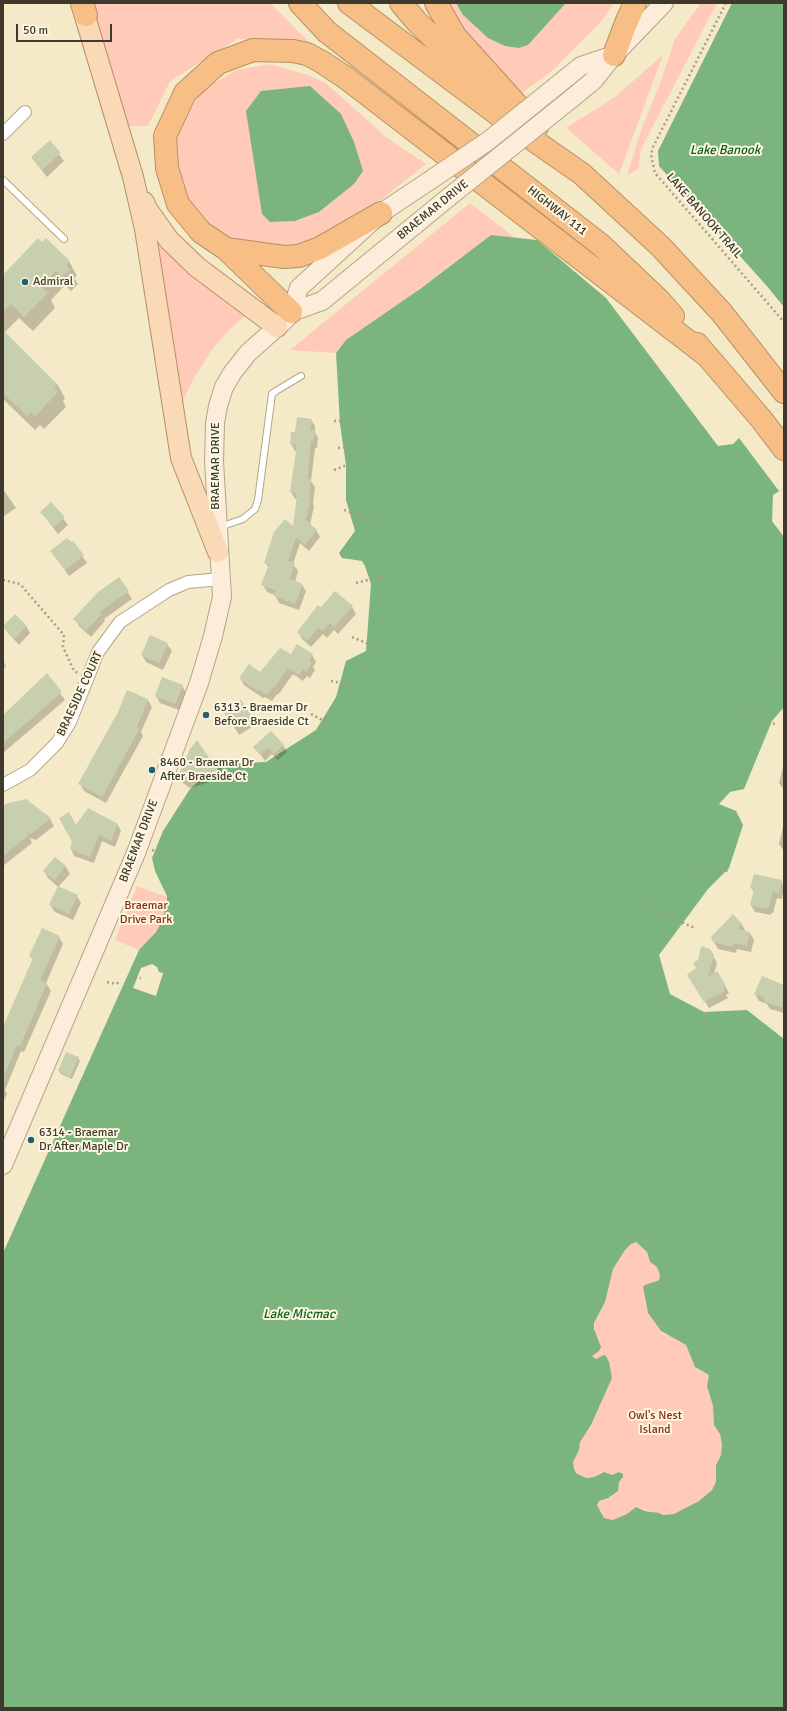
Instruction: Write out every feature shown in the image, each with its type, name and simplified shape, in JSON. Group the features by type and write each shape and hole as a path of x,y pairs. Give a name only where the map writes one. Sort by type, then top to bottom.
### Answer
{"highway":[{"path":"290,3 327,32"},
{"name":"HIGHWAY 111","path":"300,3 327,32 601,245 660,300 762,420 784,449"},
{"path":"349,3 516,128 582,174"},
{"path":"401,3 416,21 480,85 582,174 661,247 722,313 784,392"},
{"path":"436,3 455,36 503,90 582,174"},
{"path":"614,55 635,3"},
{"path":"284,319 226,249 201,232 178,204 167,168 165,136 185,92 218,63 253,50 293,51 307,54 346,78 706,355"},
{"path":"226,249 284,257 299,256 320,248 381,213"}],"main road":[{"name":"BRAEMAR DRIVE","path":"3,1165 136,853 199,682 222,597 218,552 214,461 215,423 218,406 224,387 233,372 248,353 284,319 322,301 594,80 614,55 664,3"},
{"path":"83,7 133,177 145,229 181,458 218,552"},
{"name":"BRAEMAR DRIVE","path":"284,319 299,288 381,213 488,141 581,66 614,55"},
{"path":"133,177 147,209 169,240 197,267 284,319"}],"street":[{"path":"3,134 25,112"},
{"name":"BRAESIDE COURT","path":"3,785 30,770 57,743 70,722 98,652 120,622 169,590 188,582 221,579"}],"lane":[{"path":"3,180 64,239"},
{"path":"3,190 8,185"},
{"name":"BRAEMAR DRIVE","path":"217,528 243,519 255,509 258,500 272,394 301,376"}],"path":[{"name":"LAKE BANOOK TRAIL","path":"726,3 653,147 651,155 655,173 784,322"},
{"path":"334,421 351,420 352,432"},
{"path":"338,448 358,446"},
{"path":"334,470 360,460"},
{"path":"344,510 374,519"},
{"path":"356,583 383,576 383,584"},
{"path":"3,580 20,584 59,629 64,635 63,647 74,671 86,679"},
{"path":"352,637 373,646"},
{"path":"770,670 784,691"},
{"path":"331,681 351,685"},
{"path":"311,714 326,722 328,727"},
{"path":"744,715 775,724"},
{"path":"277,755 281,762"},
{"path":"151,849 165,854"},
{"path":"701,866 728,871"},
{"path":"650,910 695,928"},
{"path":"130,976 141,978"},
{"path":"107,982 116,984 121,981"},
{"path":"704,1012 704,1037"}],"green space":[{"path":"91,3 270,3 319,52 271,39 237,39 170,81 148,126 127,126"},
{"path":"441,3 456,3 463,15 488,38 505,46 519,48 528,45 566,3 614,3 600,23 552,71 516,97"},
{"path":"701,3 717,3 641,149 638,169 627,175 643,125 661,81 675,39"},
{"path":"663,55 619,174 566,128 615,97"},
{"path":"270,64 311,76 327,84 386,137 426,164 369,209 286,258 206,231 179,195 174,142 185,113 207,87 237,70","holes":["362,170 354,184 319,212 295,221 270,222"]},
{"path":"470,203 515,238 491,235 407,298 346,340 336,353 290,350"},
{"path":"157,244 185,270 246,315 231,328 214,347 194,378 180,407"},
{"name":"Braemar Drive Park","path":"137,886 167,897 167,904 161,923 156,932 139,950 115,940"},
{"name":"Owl's Nest Island","path":"635,1242 647,1252 650,1262 657,1267 660,1275 659,1280 643,1290 646,1295 645,1301 648,1313 663,1334 671,1336 686,1345 697,1369 709,1375 708,1392 713,1406 714,1425 720,1434 722,1445 721,1455 716,1465 716,1482 712,1490 699,1501 674,1514 663,1515 636,1507 627,1514 613,1520 604,1518 597,1505 599,1501 608,1498 618,1489 619,1482 622,1479 619,1472 612,1475 602,1472 594,1477 586,1478 576,1473 573,1462 579,1450 580,1442 591,1425 612,1378 609,1362 606,1356 596,1359 592,1356 597,1353 594,1323 605,1302 613,1269 625,1250"}],"water":[{"path":"456,3 566,3 528,45 519,48 505,46 488,38 463,15"},
{"name":"Lake Banook","path":"732,3 784,3 784,307 659,166 658,151"},
{"path":"310,86 341,114 354,142 363,171 354,184 319,212 295,221 270,222 262,214 246,111 261,91"},
{"name":"Lake Micmac","path":"491,235 537,240 606,298 718,446 733,444 784,405 784,488 773,495 772,521 784,537 784,707 772,721 744,789 730,792 719,804 736,811 743,825 729,868 708,889 659,955 670,994 704,1012 747,1010 784,1039 784,1708 3,1708 3,1253 139,950 156,932 161,923 167,904 167,896 155,871 152,858 163,831 190,789 221,764 266,762 316,730 336,697 346,661 366,651 371,584 362,561 342,558 339,553 355,531 346,500 346,465 340,424 336,353 346,340 420,289","holes":["636,1242 647,1252 650,1262 657,1267 660,1275 659,1280 643,1287 648,1313 661,1331 686,1345 695,1367 709,1375 707,1386 713,1406 714,1425 720,1434 722,1445 721,1455 716,1465 716,1482 712,1490 699,1501 674,1514 663,1515 645,1511 636,1507 627,1514 613,1520 604,1518 597,1505 599,1501 608,1498 618,1491 619,1482 623,1477 623,1474 619,1472 612,1475 604,1472 594,1477 586,1478 576,1473 573,1462 579,1450 580,1442 591,1425 612,1378 609,1362 606,1356 604,1355 596,1359 592,1356 599,1351 601,1347 594,1329 594,1323 605,1302 613,1269 625,1250 631,1244"]}],"pier":[{"path":"784,405 784,488 779,491 739,438"},
{"path":"152,964 157,967 159,972 163,973 156,996 133,988 141,968"}],"building":[{"path":"50,140 61,153 42,170 31,157"},
{"name":"Admiral","path":"38,238 42,242 46,238 70,261 66,265 70,269 62,277 56,271 41,287 48,293 24,317 11,304 3,312 3,275"},
{"path":"3,330 57,384 54,387 58,392 35,416 31,412 27,416 3,393"},
{"path":"297,417 312,419 310,430 315,430 313,442 311,441 308,479 311,479 309,499 311,498 306,520 317,530 305,545 296,537 288,561 295,563 290,579 303,584 295,604 274,596 276,590 261,585 269,564 264,563 274,532 285,519 293,526 297,495 296,493 290,492 297,445 290,444 291,432 295,432"},
{"path":"51,502 65,517 54,527 40,512"},
{"path":"67,538 71,542 73,541 84,555 65,570 50,551"},
{"path":"119,577 129,591 100,612 102,614 86,630 73,619 98,592"},
{"path":"335,591 353,606 334,627 330,623 323,631 318,628 307,641 297,632 318,605 321,607"},
{"path":"15,614 27,626 14,639 3,626"},
{"path":"150,635 168,643 159,663 141,655"},
{"path":"297,644 313,654 309,660 312,663 306,672 303,669 299,675 288,668 274,688 273,687 267,695 260,690 259,692 239,678 249,664 260,672 280,648 291,654"},
{"path":"47,673 62,692 3,743 3,715"},
{"path":"162,677 183,685 175,704 155,696"},
{"path":"127,690 148,699 137,727 140,728 102,797 78,784 118,712"},
{"path":"241,700 252,717 234,728 223,711"},
{"path":"271,731 284,745 274,754 268,748 260,755 253,747"},
{"path":"197,740 210,759 220,764 216,772 186,781 178,776 190,749"},
{"path":"26,799 51,818 31,834 24,831 29,835 3,856 3,808 5,804"},
{"path":"88,808 118,824 111,841 99,835 90,857 70,849 72,842 59,818 69,812 76,825"},
{"path":"55,857 66,866 55,880 43,871"},
{"path":"754,874 782,880 779,893 773,891 769,907 768,906 767,909 750,905 754,889 750,888"},
{"path":"58,886 78,895 69,914 49,905"},
{"path":"733,914 742,924 738,929 750,932 747,946 733,943 732,947 713,942 711,937"},
{"path":"42,928 60,936 40,980 47,983 20,1046 17,1045 3,1078 3,1027 33,958 29,956"},
{"path":"701,946 710,949 714,955 708,977 717,971 726,986 723,987 725,991 704,1002 687,975 696,968 693,963 698,960"},
{"path":"762,976 784,985 784,1008 765,1002 763,997 754,994"},
{"path":"66,1052 79,1057 70,1077 58,1071"}],"place":[{"name":"Admiral","path":"25,282"},
{"name":"6313 - Braemar Dr Before Braeside Ct","path":"206,715"},
{"name":"8460 - Braemar Dr After Braeside Ct","path":"152,770"},
{"name":"6314 - Braemar Dr After Maple Dr","path":"31,1140"}]}
